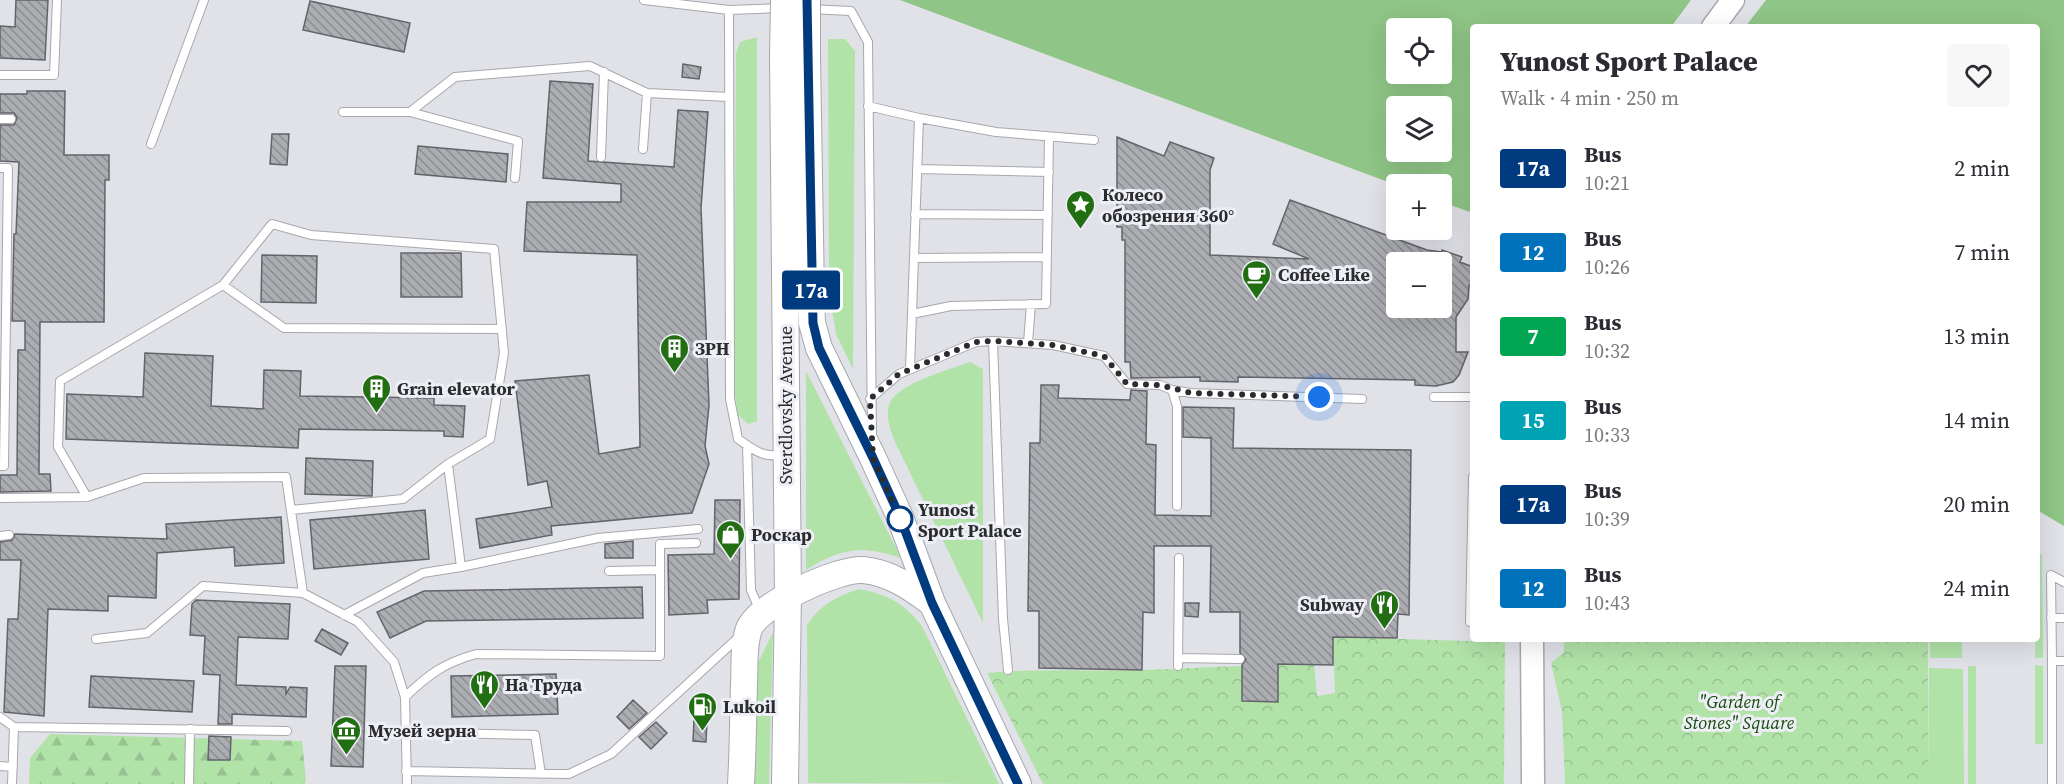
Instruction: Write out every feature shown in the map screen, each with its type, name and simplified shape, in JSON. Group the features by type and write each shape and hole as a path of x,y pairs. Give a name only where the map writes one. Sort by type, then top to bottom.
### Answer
{"main road":[{"name":"Sverdlovsky Avenue","path":"784,0 795,56 813,323 819,348 900,517 932,603 1018,780"},
{"name":"Sverdlovsky Avenue","path":"785,784 788,595 785,453 795,56 807,0"},
{"path":"1715,24 1733,0"},
{"path":"741,784 745,660 755,621 788,595 848,571 863,570 896,580 932,603"},
{"path":"1532,642 1533,784"}],"lane":[{"path":"0,75 54,75 57,0"},
{"path":"151,144 204,0"},
{"path":"644,0 729,10 757,7 851,11 868,42 870,399 873,458"},
{"path":"729,10 730,399 738,439 761,455 774,456 785,453"},
{"path":"410,112 455,77 590,66 647,93 729,97"},
{"path":"601,157 604,72"},
{"path":"643,149 647,93"},
{"path":"868,106 918,118 996,132 1094,140"},
{"path":"343,112 410,112 518,141 515,178"},
{"path":"910,369 918,118"},
{"path":"0,119 11,119"},
{"path":"912,314 951,306 1046,304 1050,136"},
{"path":"0,168 8,168 4,228 4,466 0,466"},
{"path":"917,169 1049,172"},
{"path":"915,214 1048,215"},
{"path":"87,496 58,447 60,381 223,285 272,224 311,235 494,249 504,353 490,438 448,464 403,499 291,510"},
{"path":"914,258 1047,257"},
{"path":"223,285 284,328 502,329"},
{"path":"1028,343 1031,304"},
{"path":"870,399 899,374 976,342 993,341 1053,345 1104,356 1127,384 1160,385 1172,390 1191,393 1362,399"},
{"path":"993,341 1003,620 1008,670"},
{"path":"1172,390 1177,405 1177,506"},
{"path":"1434,396 1470,397"},
{"path":"406,771 569,774 611,754 755,621 751,590 747,445"},
{"path":"448,464 461,567"},
{"path":"0,498 87,496 144,478 286,477 303,593"},
{"path":"344,615 423,573 598,538 698,529"},
{"path":"405,697 425,677 448,662 476,654 660,656 660,544 696,543"},
{"path":"1179,558 1179,662 1240,659"},
{"path":"609,572 660,570"},
{"path":"2052,784 2051,574 2064,582"},
{"path":"96,639 147,633 203,585 303,593 358,622 394,662 405,697 407,784"},
{"path":"2051,618 2064,618"},
{"path":"2052,661 2064,661"},
{"path":"0,717 14,727 287,731"},
{"path":"12,784 14,727"},
{"path":"189,784 190,729"},
{"path":"405,732 535,735 541,774"},
{"path":"0,766 13,768"}],"green space":[{"path":"757,37 757,421 748,424 738,415 734,388 736,53 740,42"},
{"path":"828,39 845,39 855,51 853,369 836,334 829,290"},
{"path":"970,362 983,369 983,623 895,442 888,415 889,405 902,390 925,378"},
{"path":"806,371 901,558 875,551 852,551 830,557 806,570"},
{"path":"2040,554 2042,554 2043,658 2035,658 2035,642 2040,642"},
{"path":"859,589 894,601 908,611 922,626 999,784 808,783 807,625 830,602"},
{"path":"773,632 769,784 753,784 756,667"},
{"path":"1333,637 1505,642 1504,784 1043,784 987,673 1314,664 1317,696 1335,693"},
{"name":"\"Garden of Stones\" Square","path":"1564,642 1928,642 1928,784 1565,784 1562,711 1551,663 1564,652"},
{"path":"1930,642 1962,642 1962,658 1930,658"},
{"path":"2035,665 2043,666 2043,744 2035,744"},
{"path":"1968,666 1976,666 1976,784 1968,784"},
{"path":"1929,668 1963,669 1964,784 1928,784"},
{"path":"50,734 302,741 306,780 304,784 29,784 30,758"}],"shaded area":[{"path":"900,0 2064,0 2064,526 2040,512 2040,24 1470,24 1470,212 1452,206 1452,174 1386,174 1386,181"}],"pier":[{"path":"1691,0 1766,0 1747,24 1673,24"}],"building":[{"path":"16,0 48,0 45,60 0,58 0,26 15,27"},
{"path":"310,1 410,23 404,52 303,30"},
{"path":"683,64 701,67 699,79 682,77"},
{"name":"ЗРН","path":"550,81 593,84 588,161 674,167 678,110 708,112 701,208 709,405 705,446 709,464 692,513 551,526 552,535 480,548 476,519 552,507 547,481 528,485 515,381 589,375 599,454 640,447 637,255 524,251 527,202 621,202 621,184 543,178"},
{"path":"27,91 65,91 64,155 109,155 109,180 105,180 104,322 40,322 39,474 50,474 51,491 0,492 0,475 17,475 18,350 25,350 25,321 12,321 14,234 16,234 19,162 0,161 0,125 14,125 17,118 14,113 0,113 0,94 27,94"},
{"path":"272,134 289,134 287,165 270,164"},
{"path":"1117,137 1164,156 1170,142 1214,158 1210,170 1210,255 1309,259 1273,244 1290,200 1386,235 1386,240 1400,240 1427,250 1442,252 1386,252 1386,318 1452,318 1452,254 1462,257 1460,262 1470,266 1470,285 1468,299 1456,317 1456,352 1468,352 1459,375 1453,382 1436,386 1415,385 1415,380 1238,377 1238,382 1200,381 1200,377 1131,378 1130,362 1125,362 1125,240 1122,240 1122,227 1117,227"},
{"path":"418,146 508,154 506,182 415,174"},
{"path":"401,253 461,253 462,297 401,297"},
{"path":"262,255 317,256 316,303 261,302"},
{"path":"145,353 213,356 211,406 263,409 264,370 301,371 300,396 434,398 434,405 465,406 463,437 444,436 444,431 299,429 298,448 66,439 67,394 143,397"},
{"name":"Yunost Sport Palace","path":"1041,385 1059,385 1058,398 1130,400 1131,390 1147,391 1146,444 1156,445 1155,515 1211,516 1211,438 1183,437 1183,407 1234,408 1233,448 1411,450 1409,615 1398,614 1397,638 1333,637 1333,665 1278,664 1278,702 1242,701 1242,665 1246,659 1240,653 1240,612 1210,612 1211,546 1154,546 1154,613 1143,612 1142,670 1039,668 1039,611 1028,611 1030,443 1040,443"},
{"path":"306,458 373,461 372,496 305,494"},
{"path":"715,500 740,500 739,599 707,600 708,613 669,615 668,555 714,554"},
{"path":"425,510 429,559 314,569 310,520"},
{"path":"281,517 284,563 235,566 234,547 157,553 156,598 108,596 108,611 48,609 44,716 4,712 8,619 18,619 21,560 0,560 0,542 12,540 15,534 167,539 166,524"},
{"path":"633,541 633,558 605,558 605,544"},
{"path":"642,587 643,618 426,621 390,638 377,612 424,591"},
{"path":"196,600 290,604 288,639 238,637 236,685 286,687 286,694 290,687 307,688 306,717 232,714 232,724 218,724 220,675 203,674 205,636 190,635 192,604"},
{"path":"1185,603 1199,603 1198,617 1185,616"},
{"path":"322,629 348,643 341,655 315,641"},
{"path":"335,666 366,666 363,767 331,766"},
{"path":"556,674 558,714 452,717 451,676"},
{"path":"91,676 194,681 192,712 89,707"},
{"path":"633,700 647,713 629,729 617,717"},
{"path":"694,720 707,720 706,742 693,741"},
{"path":"656,722 667,733 651,749 639,737"},
{"path":"209,736 231,737 230,760 208,760"}],"bus line":[{"name":"17a","path":"807,0 811,294 813,323 819,348 900,517 932,603 1014,771 1018,784"}],"place":[{"name":"Колесо обозрения 360°","path":"1081,230"},
{"name":"Coffee Like","path":"1257,300"},
{"name":"ЗРН","path":"674,374"},
{"name":"Grain elevator","path":"376,414"},
{"name":"Yunost Sport Palace","path":"900,519"},
{"name":"Роскар","path":"730,560"},
{"name":"Subway","path":"1385,630"},
{"name":"На Труда","path":"484,710"},
{"name":"Lukoil","path":"702,732"},
{"name":"Музей зерна","path":"347,756"}],"route":[{"path":"900,519 873,458 870,399 899,374 976,342 1053,345 1104,356 1127,384 1160,385 1172,390 1191,393 1319,397"}]}
